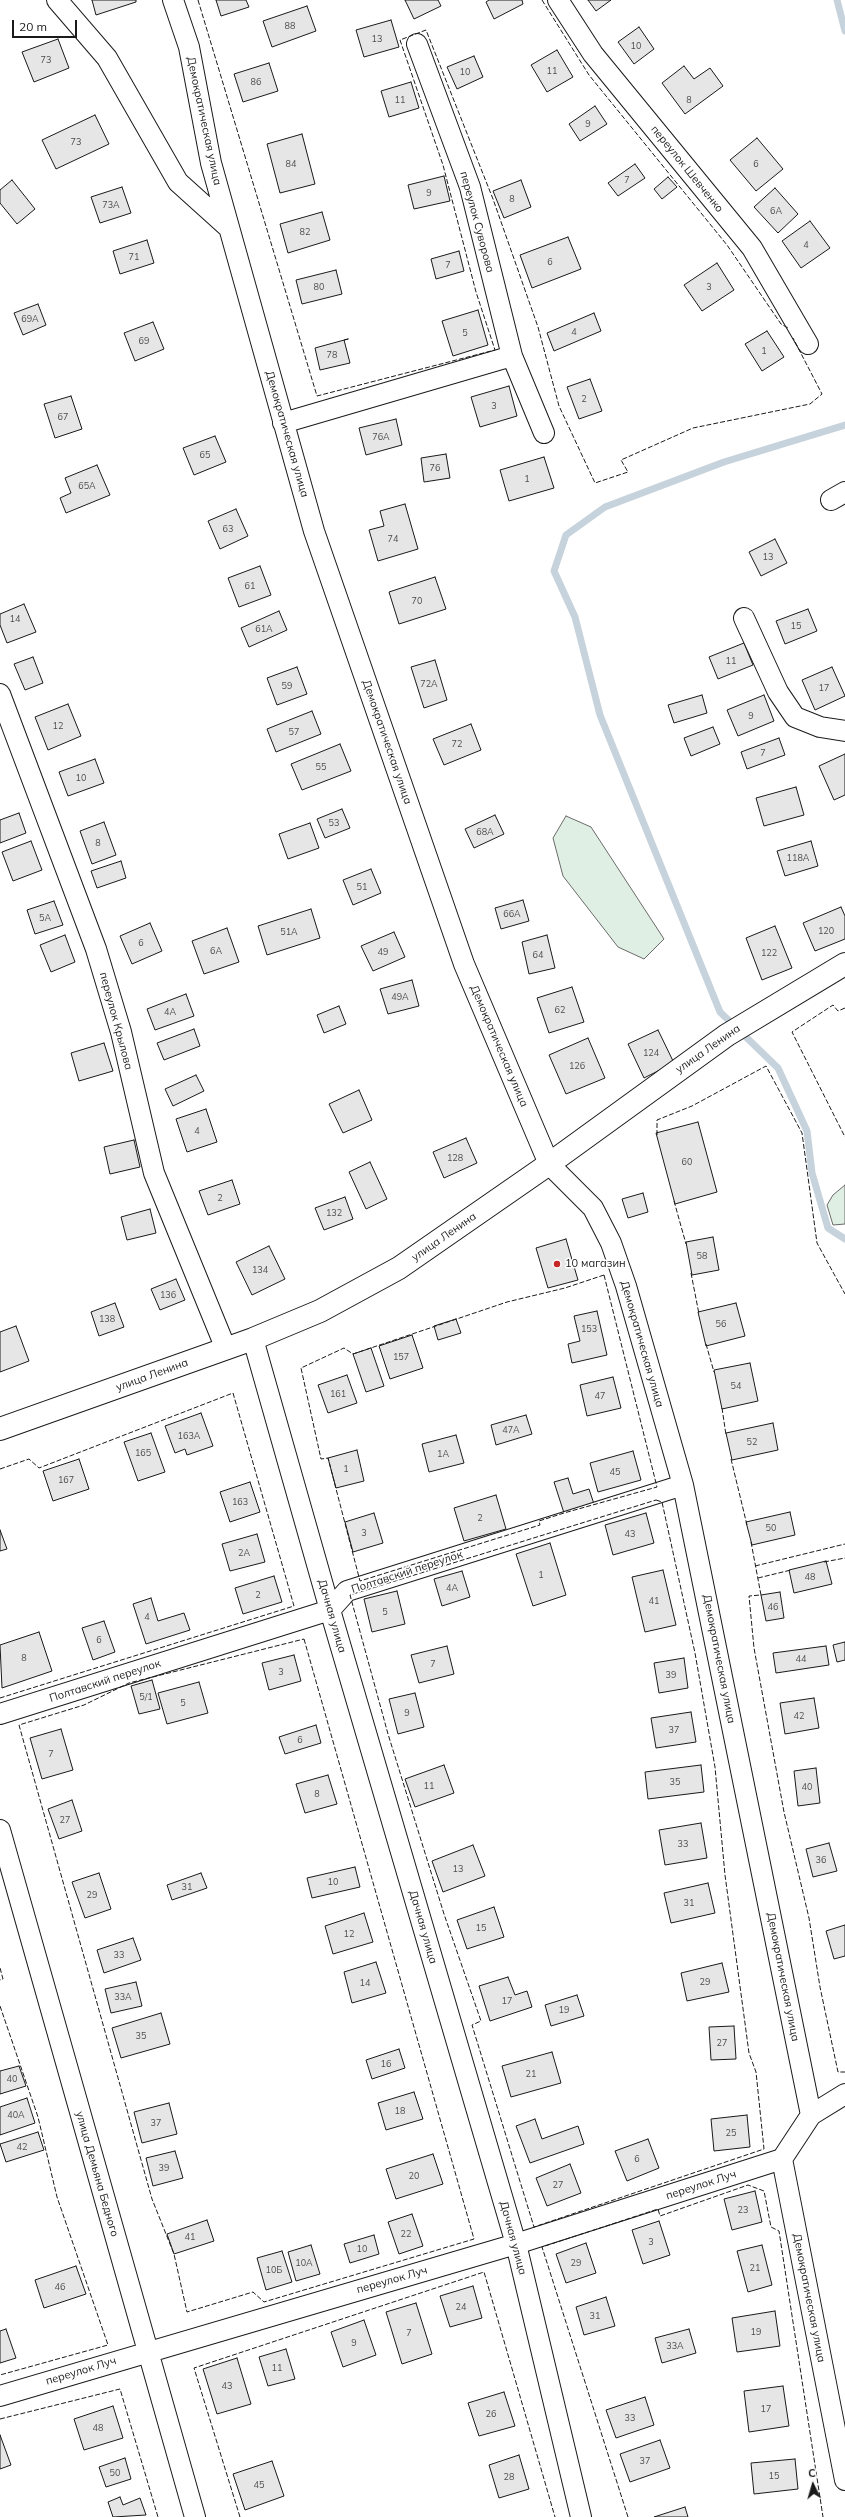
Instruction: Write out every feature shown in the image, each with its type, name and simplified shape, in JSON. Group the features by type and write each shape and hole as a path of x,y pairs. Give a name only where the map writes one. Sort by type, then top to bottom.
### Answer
{"street":[{"path":"56,0 108,58 178,182 229,228"},
{"name":"Демократическая улица","path":"173,0 188,47 211,163 314,531 464,964 549,1164 593,1208 611,1243 626,1286 683,1486 811,2115"},
{"name":"переулок Шевченко","path":"558,0 593,54 752,248 808,344"},
{"name":"переулок Суворова","path":"417,44 470,187 512,356 544,433"},
{"path":"283,423 512,356"},
{"path":"744,618 778,692 795,718 820,727 845,731"},
{"name":"переулок Крылова","path":"0,694 96,949 121,1032 154,1173 226,1349"},
{"name":"улица Ленина","path":"0,1429 253,1339 320,1311 399,1268 549,1164 727,1035 845,964"},
{"name":"Дачная улица","path":"253,1339 330,1610 516,2244 581,2517"},
{"name":"Полтавский переулок","path":"0,1714 330,1610 347,1591 683,1486"},
{"name":"улица Демьяна Бедного","path":"0,1830 195,2517"},
{"path":"782,2159 811,2115 845,2094"},
{"name":"Демократическая улица","path":"782,2159 845,2480"},
{"name":"переулок Луч","path":"0,2396 147,2351 516,2244 782,2159"}],"green space":[{"path":"566,816 591,827 664,939 644,959 618,947 563,876 553,838"},
{"path":"845,1185 845,1224 833,1225 827,1205 833,1195"}],"building":[{"path":"92,0 136,0 136,2 96,15"},
{"path":"216,0 246,0 249,7 221,16"},
{"path":"405,0 438,0 441,6 414,19"},
{"path":"489,0 522,0 523,4 494,19 486,2"},
{"path":"588,0 611,0 596,11"},
{"path":"307,6 316,31 272,47 263,21"},
{"path":"391,20 399,47 364,57 356,30"},
{"path":"639,27 654,49 634,64 618,42"},
{"path":"58,39 69,68 34,82 22,52"},
{"path":"557,50 573,77 547,92 531,65"},
{"path":"474,56 483,77 457,89 447,67"},
{"path":"269,63 278,91 243,102 234,74"},
{"path":"684,66 694,79 710,68 723,86 685,114 662,83"},
{"path":"411,82 419,108 389,117 381,91"},
{"path":"595,106 607,124 580,141 569,124"},
{"path":"95,115 109,144 56,169 42,140"},
{"path":"302,134 315,184 280,193 267,144"},
{"path":"757,138 783,169 756,191 730,160"},
{"path":"635,164 645,178 618,196 608,183"},
{"path":"444,176 450,201 414,209 408,185"},
{"path":"668,177 677,187 662,199 654,189"},
{"path":"12,180 35,209 17,224 0,203 0,190"},
{"path":"521,180 531,207 504,218 493,191"},
{"path":"122,187 131,213 100,223 91,197"},
{"path":"775,188 798,214 778,233 754,207"},
{"path":"322,212 330,240 288,253 280,224"},
{"path":"810,221 830,248 801,268 782,241"},
{"path":"568,237 581,269 532,288 520,255"},
{"path":"147,240 154,263 120,274 113,251"},
{"path":"459,251 464,271 436,279 431,259"},
{"path":"717,263 734,290 702,311 684,285"},
{"path":"336,270 342,294 302,304 296,280"},
{"path":"38,304 46,325 23,335 14,313"},
{"path":"478,310 488,345 453,356 442,321"},
{"path":"594,313 601,331 554,351 547,333"},
{"path":"153,322 164,349 135,361 124,333"},
{"path":"767,331 784,357 762,371 745,344"},
{"path":"344,340 350,363 320,370 315,348"},
{"path":"590,379 602,411 579,419 567,387"},
{"path":"509,386 517,416 480,427 471,397"},
{"path":"71,396 82,429 55,438 44,404"},
{"path":"396,419 402,445 366,455 359,428"},
{"path":"215,436 226,462 194,475 183,448"},
{"path":"446,454 450,478 424,482 421,458"},
{"path":"544,457 554,488 509,501 500,470"},
{"path":"97,465 110,495 66,513 60,498 71,493 65,478"},
{"path":"405,504 418,549 378,561 369,530 384,526 380,511"},
{"path":"236,509 248,536 220,549 208,521"},
{"path":"775,539 787,563 761,576 749,552"},
{"path":"260,566 271,595 239,607 228,578"},
{"path":"435,577 446,609 399,624 389,592"},
{"path":"24,604 36,632 7,643 0,625 0,614"},
{"path":"808,609 817,631 785,644 776,621"},
{"path":"279,611 287,630 249,647 241,628"},
{"path":"744,643 753,665 718,679 709,657"},
{"path":"33,657 43,683 25,690 14,664"},
{"path":"435,660 447,700 424,708 411,667"},
{"path":"297,667 307,694 277,705 267,678"},
{"path":"832,667 845,696 815,710 802,680"},
{"path":"702,695 707,713 674,723 668,705"},
{"path":"764,695 774,721 738,736 727,710"},
{"path":"68,704 81,736 48,750 35,717"},
{"path":"312,711 321,734 276,752 267,729"},
{"path":"471,724 481,750 444,765 433,739"},
{"path":"713,727 720,744 691,756 684,738"},
{"path":"779,738 785,755 747,769 741,752"},
{"path":"340,744 351,771 302,790 291,764"},
{"path":"845,754 845,795 834,800 819,766"},
{"path":"95,759 104,783 68,796 59,772"},
{"path":"796,787 804,815 764,826 756,798"},
{"path":"342,809 350,828 325,838 317,819"},
{"path":"19,813 26,833 0,843 0,820"},
{"path":"495,815 504,834 474,848 465,829"},
{"path":"104,822 116,855 92,864 80,831"},
{"path":"310,823 319,848 288,859 279,834"},
{"path":"31,841 42,870 13,881 2,852"},
{"path":"811,841 818,866 785,876 777,851"},
{"path":"121,861 126,878 97,888 91,871"},
{"path":"371,869 381,893 353,905 343,880"},
{"path":"523,900 529,921 501,929 495,908"},
{"path":"54,901 63,925 35,934 27,910"},
{"path":"841,907 845,916 845,939 815,951 803,923"},
{"path":"311,909 320,938 267,955 258,926"},
{"path":"150,923 162,951 132,964 120,936"},
{"path":"775,926 792,968 762,980 746,938"},
{"path":"227,928 239,962 204,974 192,941"},
{"path":"394,932 405,957 373,971 361,946"},
{"path":"65,935 75,962 51,972 40,945"},
{"path":"547,935 555,968 529,974 522,942"},
{"path":"412,980 419,1006 388,1014 380,989"},
{"path":"572,987 584,1022 549,1033 537,998"},
{"path":"186,994 194,1016 155,1030 147,1009"},
{"path":"339,1006 346,1024 324,1033 317,1015"},
{"path":"194,1029 200,1046 164,1060 157,1043"},
{"path":"658,1030 674,1063 644,1078 628,1044"},
{"path":"588,1038 605,1078 566,1094 549,1055"},
{"path":"104,1043 113,1071 79,1081 71,1053"},
{"path":"196,1075 204,1091 173,1106 165,1089"},
{"path":"359,1090 372,1120 343,1133 329,1104"},
{"path":"206,1109 217,1142 187,1152 176,1119"},
{"path":"698,1122 717,1192 675,1204 656,1133"},
{"path":"466,1138 477,1163 444,1178 433,1152"},
{"path":"134,1140 140,1167 110,1174 104,1147"},
{"path":"370,1162 387,1199 366,1209 349,1172"},
{"path":"232,1180 240,1204 208,1215 199,1191"},
{"path":"643,1193 648,1212 628,1218 622,1199"},
{"path":"345,1197 353,1219 324,1230 315,1208"},
{"path":"150,1209 156,1233 127,1240 121,1217"},
{"path":"713,1237 719,1270 692,1275 686,1242"},
{"name":"10 магазин","path":"566,1239 578,1280 548,1288 536,1248"},
{"path":"269,1246 285,1279 252,1295 236,1262"},
{"path":"176,1279 185,1300 160,1310 151,1289"},
{"path":"115,1303 124,1327 99,1336 91,1312"},
{"path":"736,1303 745,1336 706,1346 698,1312"},
{"path":"597,1311 607,1355 572,1363 568,1344 580,1341 574,1316"},
{"path":"456,1319 461,1333 438,1340 434,1326"},
{"path":"16,1326 29,1361 0,1372 0,1332"},
{"path":"412,1335 423,1368 390,1379 379,1346"},
{"path":"371,1348 384,1386 366,1392 353,1354"},
{"path":"750,1363 758,1401 722,1409 714,1370"},
{"path":"347,1375 357,1403 328,1413 318,1385"},
{"path":"613,1377 621,1408 587,1416 580,1385"},
{"path":"201,1413 213,1446 187,1455 185,1449 175,1453 165,1426"},
{"path":"526,1415 532,1434 496,1445 491,1425"},
{"path":"773,1423 778,1450 732,1460 726,1433"},
{"path":"151,1433 165,1472 138,1481 124,1442"},
{"path":"456,1435 464,1463 429,1472 422,1444"},
{"path":"357,1450 364,1481 336,1488 328,1458"},
{"path":"633,1451 641,1480 598,1492 590,1463"},
{"path":"79,1459 89,1489 53,1501 43,1471"},
{"path":"568,1478 573,1494 589,1489 594,1504 564,1513 554,1482"},
{"path":"250,1482 260,1512 230,1522 220,1492"},
{"path":"496,1495 506,1529 464,1541 454,1508"},
{"path":"790,1512 795,1535 752,1545 746,1522"},
{"path":"374,1513 383,1543 353,1552 345,1522"},
{"path":"646,1513 654,1543 613,1555 605,1525"},
{"path":"0,1530 7,1549 0,1551"},
{"path":"257,1534 265,1562 230,1571 222,1544"},
{"path":"550,1543 566,1595 533,1606 516,1554"},
{"path":"826,1561 832,1584 794,1593 789,1570"},
{"path":"663,1570 676,1625 645,1632 632,1577"},
{"path":"462,1571 470,1597 442,1606 434,1579"},
{"path":"274,1576 282,1602 243,1614 235,1588"},
{"path":"397,1591 405,1624 372,1632 364,1599"},
{"path":"780,1592 784,1618 766,1621 761,1595"},
{"path":"151,1598 158,1621 184,1613 190,1630 146,1644 133,1604"},
{"path":"104,1621 115,1652 93,1660 82,1628"},
{"path":"39,1632 52,1671 2,1688 0,1645"},
{"path":"845,1642 845,1660 837,1662 833,1645"},
{"path":"447,1646 454,1674 419,1683 411,1655"},
{"path":"826,1646 829,1665 776,1673 773,1653"},
{"path":"294,1655 301,1681 269,1690 262,1663"},
{"path":"684,1658 688,1688 659,1693 654,1663"},
{"path":"152,1680 160,1709 139,1714 131,1686"},
{"path":"199,1682 208,1713 167,1724 158,1693"},
{"path":"415,1693 424,1727 398,1734 389,1699"},
{"path":"814,1698 819,1728 785,1734 780,1703"},
{"path":"691,1712 696,1742 656,1748 651,1718"},
{"path":"316,1725 321,1743 285,1754 279,1737"},
{"path":"61,1729 73,1770 42,1779 30,1738"},
{"path":"444,1765 454,1793 415,1807 405,1779"},
{"path":"701,1765 704,1792 648,1799 645,1772"},
{"path":"816,1768 820,1803 798,1806 794,1771"},
{"path":"328,1775 337,1804 305,1813 296,1784"},
{"path":"72,1800 82,1831 59,1839 48,1809"},
{"path":"701,1823 707,1858 665,1865 659,1830"},
{"path":"829,1843 837,1871 813,1877 806,1849"},
{"path":"473,1845 485,1876 443,1892 432,1861"},
{"path":"355,1867 360,1887 312,1898 307,1878"},
{"path":"99,1873 111,1909 85,1918 72,1882"},
{"path":"201,1873 207,1888 172,1900 167,1885"},
{"path":"708,1883 715,1913 671,1923 664,1893"},
{"path":"494,1907 504,1937 467,1949 457,1920"},
{"path":"364,1913 373,1942 333,1954 325,1926"},
{"path":"845,1925 845,1956 834,1959 826,1931"},
{"path":"133,1938 141,1960 104,1973 97,1950"},
{"path":"376,1962 386,1993 352,2003 344,1972"},
{"path":"722,1963 729,1992 687,2001 681,1973"},
{"path":"508,1977 515,1995 527,1991 532,2007 490,2021 479,1986"},
{"path":"136,1982 142,2006 111,2013 105,1989"},
{"path":"577,1995 584,2016 551,2026 545,2005"},
{"path":"161,2013 170,2044 121,2058 112,2028"},
{"path":"734,2026 736,2059 711,2060 709,2027"},
{"path":"399,2049 405,2068 372,2079 366,2060"},
{"path":"552,2052 561,2083 511,2097 502,2066"},
{"path":"19,2066 26,2086 0,2094 0,2071"},
{"path":"414,2092 423,2119 386,2130 378,2103"},
{"path":"27,2098 35,2123 0,2135 0,2107"},
{"path":"169,2103 177,2134 142,2143 134,2112"},
{"path":"747,2115 750,2147 714,2151 711,2119"},
{"path":"535,2119 542,2139 578,2126 584,2144 530,2163 516,2126"},
{"path":"38,2132 44,2150 6,2162 0,2144"},
{"path":"648,2139 659,2168 627,2181 615,2151"},
{"path":"175,2151 183,2178 153,2186 146,2158"},
{"path":"433,2154 443,2184 396,2199 386,2169"},
{"path":"570,2164 581,2193 547,2206 536,2178"},
{"path":"755,2191 762,2222 732,2230 724,2199"},
{"path":"412,2214 423,2246 399,2254 388,2222"},
{"path":"207,2220 214,2241 174,2254 167,2234"},
{"path":"659,2221 670,2255 643,2264 632,2230"},
{"path":"374,2235 379,2254 350,2263 344,2244"},
{"path":"586,2243 596,2273 566,2283 556,2254"},
{"path":"311,2245 320,2274 296,2281 288,2252"},
{"path":"762,2245 772,2285 748,2292 737,2251"},
{"path":"282,2251 292,2282 266,2290 257,2258"},
{"path":"76,2266 86,2294 44,2308 35,2280"},
{"path":"473,2286 482,2318 450,2327 440,2296"},
{"path":"606,2297 615,2326 584,2335 576,2307"},
{"path":"416,2303 432,2354 402,2364 386,2312"},
{"path":"775,2311 780,2346 737,2352 732,2318"},
{"path":"364,2320 376,2355 343,2367 331,2332"},
{"path":"6,2329 16,2358 0,2363 0,2331"},
{"path":"689,2329 696,2353 662,2363 655,2338"},
{"path":"286,2349 295,2379 268,2386 259,2357"},
{"path":"237,2358 251,2404 217,2414 203,2369"},
{"path":"783,2386 789,2426 749,2432 744,2391"},
{"path":"504,2392 515,2426 479,2436 468,2403"},
{"path":"645,2397 654,2425 616,2438 606,2410"},
{"path":"113,2406 123,2438 84,2450 74,2419"},
{"path":"0,2435 11,2465 0,2469"},
{"path":"660,2440 670,2468 630,2482 620,2454"},
{"path":"519,2455 529,2489 499,2498 489,2465"},
{"path":"125,2458 131,2479 106,2487 99,2467"},
{"path":"795,2459 798,2489 754,2494 751,2463"},
{"path":"272,2461 284,2496 245,2510 233,2474"},
{"path":"120,2497 123,2505 140,2498 146,2515 113,2517 108,2502"},
{"path":"685,2507 688,2517 654,2517"}],"waterway":[{"path":"837,0 845,31"},
{"path":"845,425 724,462 605,507 566,535 554,571 575,617 600,715 720,1012 778,1068 807,1131 812,1173 828,1228 845,1239"}],"fence":[{"path":"198,0 317,396 495,350 476,292 443,165 400,40 426,30 493,199 538,327 559,406 595,483 628,472 621,460 693,428 810,404 822,394 793,338"},
{"path":"542,0 589,75 727,245 781,324 788,328"},
{"path":"845,1008 838,1011 833,1005 792,1032 845,1137"},
{"path":"657,1135 657,1120 692,1106 766,1066 802,1133 817,1243 845,1294"},
{"path":"674,1201 686,1244"},
{"path":"691,1273 699,1314"},
{"path":"604,1275 657,1487 564,1513 539,1521 540,1525 360,1581 328,1458 321,1459 301,1368 344,1348 353,1354 507,1302 565,1288 604,1275"},
{"path":"706,1344 714,1372"},
{"path":"0,1469 29,1459 39,1468 233,1393 294,1606 0,1698"},
{"path":"722,1408 726,1435"},
{"path":"731,1459 747,1525"},
{"path":"656,1500 662,1502 695,1653 715,1767 725,1875 749,2053 756,2072 764,2149 534,2227 472,2025 481,2021 444,1914 388,1734 350,1595 656,1500"},
{"path":"751,1542 761,1595 749,1596 754,1648 784,1812 809,1918 820,1987 838,2072 845,2072"},
{"path":"755,1566 845,1544"},
{"path":"824,1562 845,1558"},
{"path":"758,1578 791,1570"},
{"path":"304,1639 474,2239 264,2302 253,2292 187,2312 174,2254 152,2199 19,1725 84,1705 129,1683 304,1639"},
{"path":"0,1968 3,1979 0,1980"},
{"path":"0,2006 38,2117 57,2197 108,2345 0,2375"},
{"path":"628,2517 542,2247 658,2209 660,2216 748,2185 764,2191 771,2227 779,2231 823,2517"},
{"path":"240,2517 194,2368 484,2272 555,2517"},
{"path":"0,2419 120,2389 158,2517"}],"place":[{"name":"10 магазин","path":"557,1264"}]}
